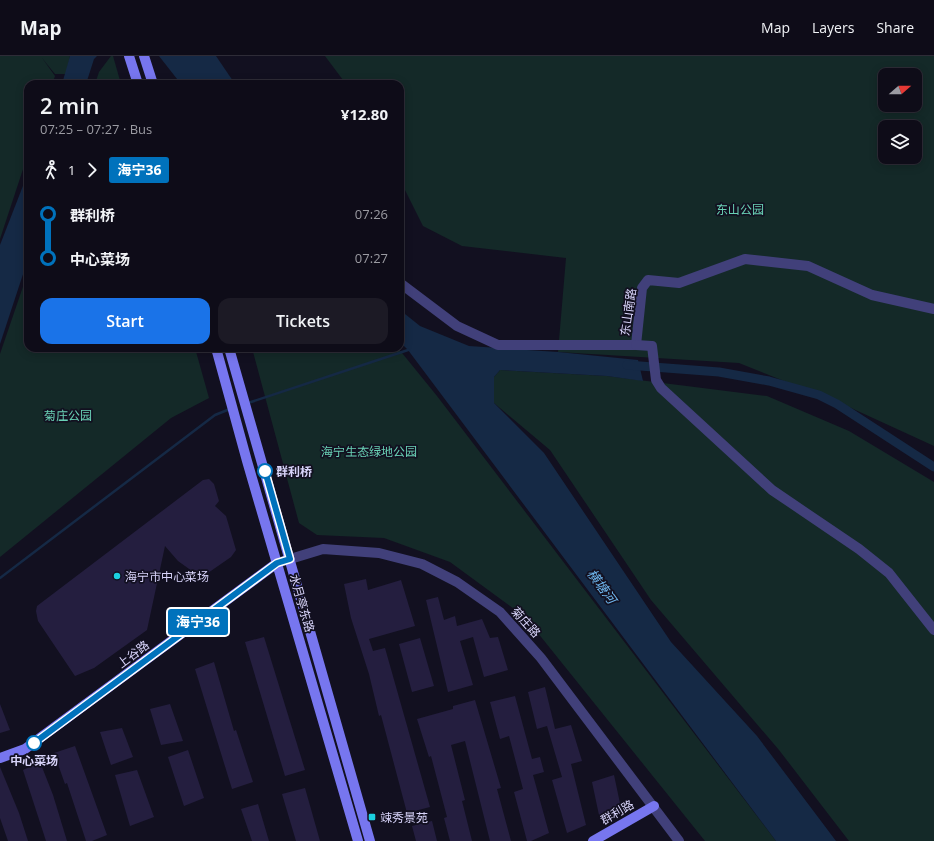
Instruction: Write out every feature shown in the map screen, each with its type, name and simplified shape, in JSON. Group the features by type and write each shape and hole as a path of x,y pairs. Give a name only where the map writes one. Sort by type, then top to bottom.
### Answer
{"main road":[{"path":"129,56 137,80"},
{"path":"144,56 151,80"},
{"name":"水月亭东路","path":"217,352 358,841"},
{"name":"水月亭东路","path":"230,352 370,841"},
{"name":"上谷路","path":"0,758 25,749 277,563"},
{"name":"群利路","path":"593,841 654,806"}],"street":[{"name":"东山南路","path":"404,286 457,326 498,345 636,345 642,288 648,280 679,283 746,259 808,266 872,295 934,309"},
{"path":"636,345 652,346 656,380 661,388 772,490 859,549 889,573 934,630"},
{"name":"菊庄路","path":"277,563 322,549 379,553 422,564 457,582 500,612 541,658 679,841"}],"green space":[{"path":"0,56 70,56 66,74 55,74 42,58 55,76 54,80 24,80 24,166 0,239"},
{"path":"111,56 113,56 120,80 96,80 99,72"},
{"name":"东山公园","path":"325,56 934,56 934,446 849,407 739,363 558,352 566,258 462,246 423,226 404,188 404,80 343,80"},
{"name":"菊庄公园","path":"24,284 24,352 196,352 209,398 171,418 0,557 0,354"},
{"name":"海宁生态绿地公园","path":"253,352 401,352 437,396 776,841 705,841 525,617 450,562 384,538 317,535 299,523"},
{"path":"500,370 607,376 767,396 849,431 934,482 934,841 849,841 779,750 651,600 550,450 494,403 494,377"}],"water":[{"path":"70,56 97,56 94,59 87,80 63,80"},
{"path":"159,56 216,56 232,80 178,80"},
{"path":"24,183 24,271 0,344 0,245"},
{"name":"横塘河","path":"404,313 420,326 469,346 558,352 638,360 643,381 607,376 500,370 494,377 494,403 544,453 671,642 757,736 836,841 776,841 404,346"}],"building":[{"name":"海宁市中心菜场","path":"209,479 214,484 219,501 215,506 226,516 236,550 231,557 205,575 199,576 178,561 165,546 147,630 94,668 75,676 38,621 36,611 37,606 203,480"},
{"path":"366,579 368,590 401,580 415,626 369,639 373,651 385,648 430,807 407,813 381,715 379,716 369,674 351,618 344,584"},
{"path":"438,597 444,620 455,616 457,626 482,619 490,638 498,637 508,670 484,677 473,637 460,641 473,685 448,692 426,600"},
{"path":"264,637 305,770 285,776 245,642"},
{"path":"420,638 434,686 412,692 399,644"},
{"path":"214,662 234,731 236,730 253,782 232,789 195,669"},
{"path":"545,687 555,729 571,725 582,761 571,764 586,825 567,833 552,780 562,777 547,726 537,729 528,692"},
{"path":"515,696 532,759 540,757 544,772 533,775 549,833 531,841 527,841 514,792 523,789 509,736 500,739 490,702"},
{"path":"475,700 501,788 497,789 511,841 490,841 465,741 451,745 465,800 462,801 472,841 450,841 444,818 447,817 431,756 429,757 417,719 453,709 453,706"},
{"path":"0,704 10,730 0,733"},
{"path":"170,704 183,741 161,745 150,709"},
{"path":"122,728 133,757 111,765 100,732"},
{"path":"75,746 107,835 92,841 86,841 67,783 65,784 54,753"},
{"path":"188,750 204,798 184,806 168,757"},
{"path":"40,762 53,795 67,841 46,841 23,770"},
{"path":"0,767 19,813 28,841 8,841 0,818"},
{"path":"137,770 154,817 130,826 115,775"},
{"path":"614,775 621,808 599,815 592,782"},
{"path":"305,788 320,841 296,841 282,794"},
{"path":"258,804 269,841 252,841 241,809"},
{"path":"432,821 437,841 416,841 412,826"}],"waterway":[{"path":"404,351 408,350"},
{"path":"248,403 402,352"},
{"path":"627,365 719,372 769,381 819,395 837,404 934,467"},
{"path":"0,578 215,415 230,409"}],"bus line":[{"name":"海宁36","path":"34,743 277,563 290,559 265,471"}],"place":[{"name":"群利桥","path":"265,471"},
{"name":"海宁市中心菜场","path":"117,576"},
{"name":"中心菜场","path":"34,743"},
{"name":"竦秀景苑","path":"372,817"}]}
